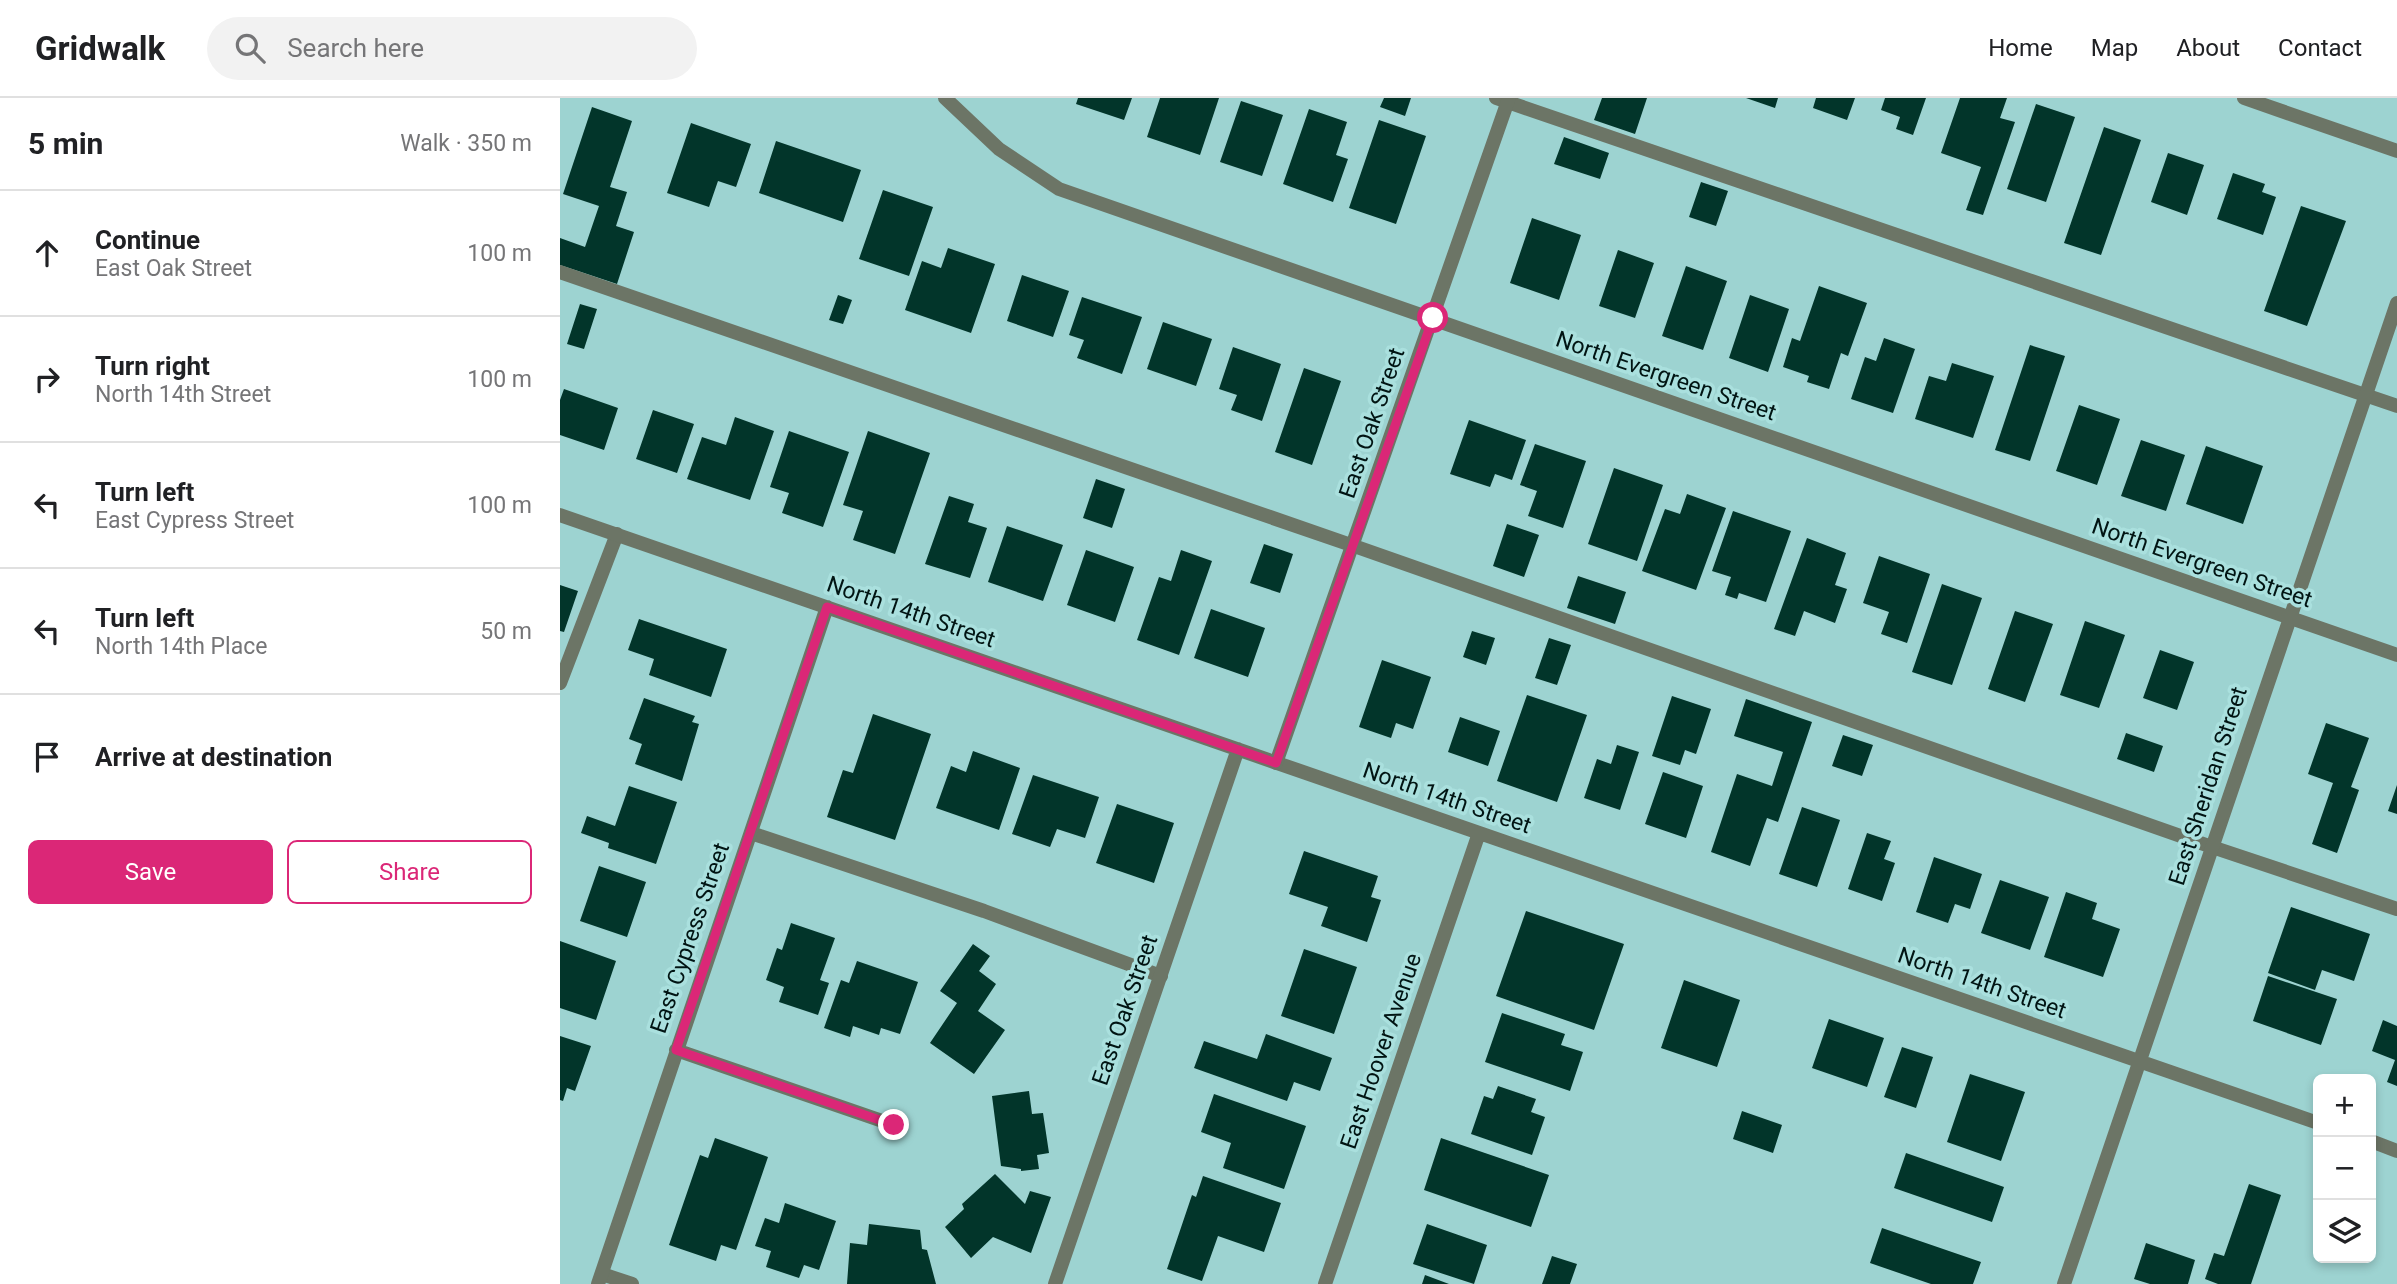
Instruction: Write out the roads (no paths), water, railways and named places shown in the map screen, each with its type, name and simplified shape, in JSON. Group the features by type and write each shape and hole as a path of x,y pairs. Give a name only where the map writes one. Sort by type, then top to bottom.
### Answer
{"street":[{"name":"North Evergreen Street","path":"944,98 999,149 1059,189 2397,655"},
{"path":"2244,98 2397,151"},
{"name":"East Oak Street","path":"1276,763 1433,318 1504,99"},
{"path":"1504,99 2397,406"},
{"path":"560,271 2212,847 2397,909"},
{"name":"East Sheridan Street","path":"2064,1284 2288,617 2397,303"},
{"name":"North 14th Street","path":"560,515 2313,1121"},
{"path":"560,683 617,534"},
{"name":"East Cypress Street","path":"600,1279 827,607"},
{"name":"East Oak Street","path":"1055,1284 1237,749"},
{"path":"751,832 984,911 1161,976"},
{"name":"East Hoover Avenue","path":"1325,1284 1479,833"},
{"path":"676,1050 894,1125"},
{"path":"2376,1144 2397,1150"},
{"path":"600,1279 632,1284"}]}
